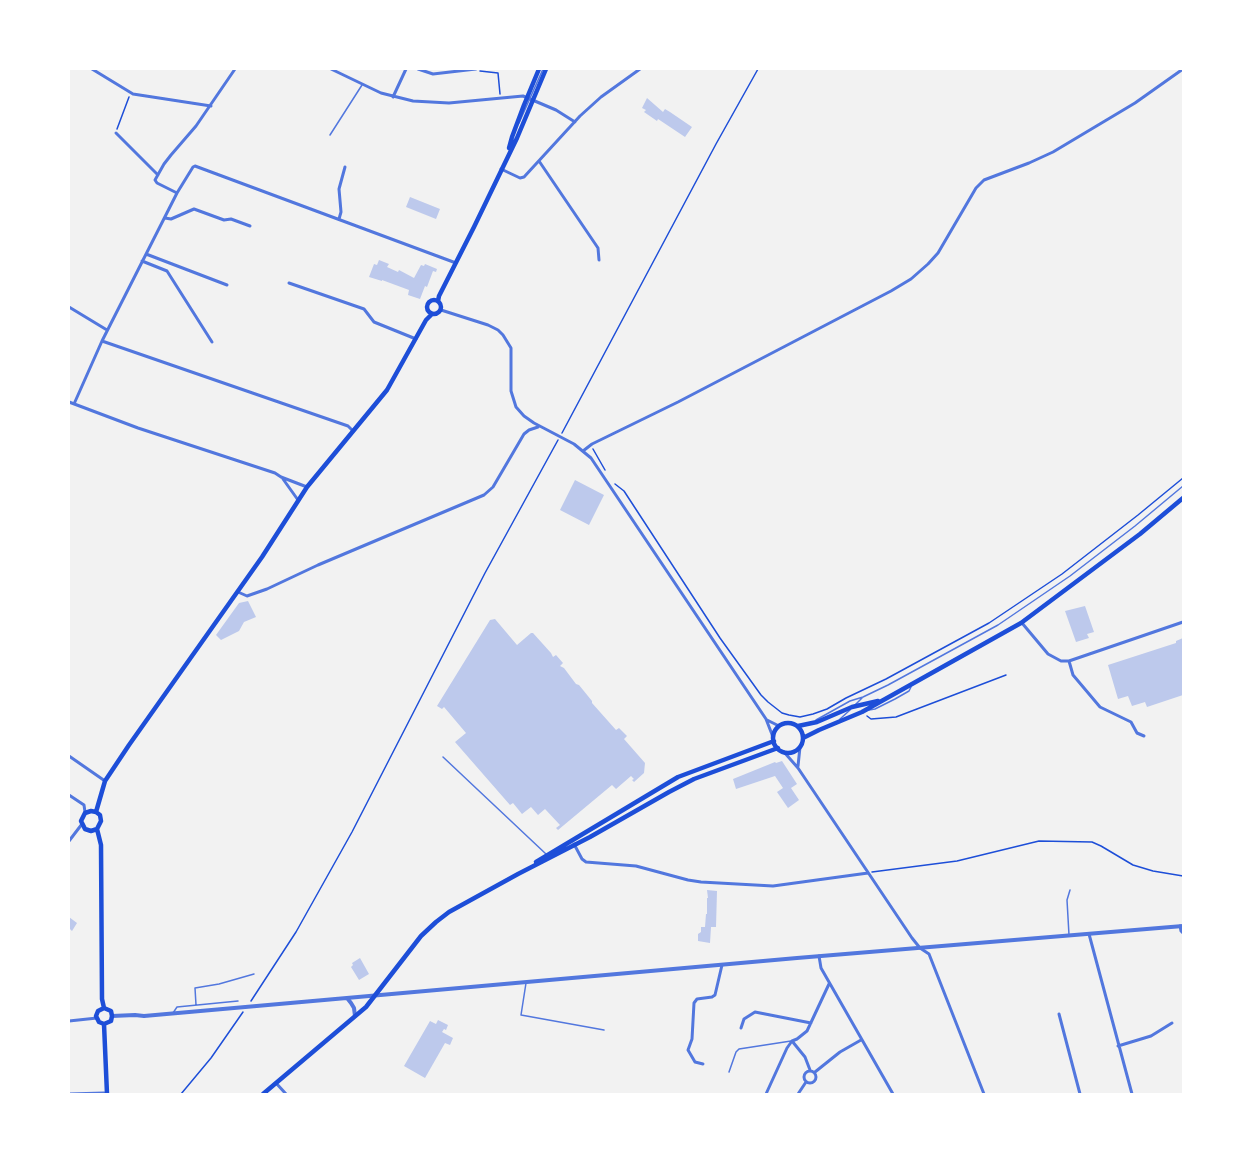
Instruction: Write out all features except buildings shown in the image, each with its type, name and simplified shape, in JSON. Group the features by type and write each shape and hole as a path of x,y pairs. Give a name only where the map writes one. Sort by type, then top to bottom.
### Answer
{"main road":[{"path":"508,154 514,130 543,69"},
{"path":"96,812 105,781 129,745 272,543 307,487 387,390 426,320 441,310 439,296 517,138 529,98"},
{"path":"432,314 427,308 428,303 431,300 438,301"},
{"path":"803,738 862,712 1021,623 1096,568 1183,498"},
{"path":"798,726 803,738 800,747 792,752 784,752 778,748 774,739 779,726 788,723 798,726 817,722 852,707 884,699"},
{"path":"518,874 572,839 678,777 774,739"},
{"path":"263,1094 366,1007 411,948 436,922 460,905 694,779 778,748"},
{"path":"97,829 88,831 82,824 81,818 85,813 96,812 100,815 101,821 97,829 101,844 102,999 104,1008"},
{"path":"104,1008 111,1011 112,1016 109,1023 104,1024 97,1018 98,1011 104,1008"},
{"path":"104,1024 105,1093"}],"street":[{"path":"92,69 131,93 211,106"},
{"path":"177,193 155,180 171,154 196,126 235,69"},
{"path":"331,69 381,93 413,101 448,103 520,95 556,110 575,122"},
{"path":"393,97 406,69"},
{"path":"418,69 433,74 476,69"},
{"path":"501,169 522,178 526,176 601,97 640,69"},
{"path":"583,451 592,444 678,402 911,279 938,253 976,188 984,180 1053,152 1135,103 1183,69"},
{"path":"116,133 158,175"},
{"path":"539,161 598,248 599,260"},
{"path":"74,404 107,330 142,261 177,193 195,166 456,263"},
{"path":"339,219 341,212 339,189 345,167"},
{"path":"165,218 171,219 194,209 224,220 231,219 250,226"},
{"path":"146,254 227,285"},
{"path":"142,261 167,271 212,342"},
{"path":"289,283 364,309 374,322 416,339"},
{"path":"69,307 107,330"},
{"path":"441,310 488,325 503,335 512,354 511,391 514,403 524,416 574,444 591,458 766,719 774,739"},
{"path":"102,341 348,426 352,430"},
{"path":"69,402 138,428 275,473 307,487"},
{"path":"238,592 247,596 267,589 484,495 494,487 524,434 540,426"},
{"path":"281,477 298,500"},
{"path":"1021,623 1048,654 1061,661 1069,662 1183,622"},
{"path":"1069,662 1073,675 1100,707 1131,722 1137,733 1144,736"},
{"path":"766,719 779,726"},
{"path":"798,768 800,747"},
{"path":"784,752 798,768 912,938 929,954 984,1094"},
{"path":"69,756 105,781"},
{"path":"69,795 84,805 85,813"},
{"path":"69,841 82,824"},
{"path":"572,839 582,859 586,862 636,866 701,882 773,886 868,873"},
{"path":"112,1016 173,1014 1182,926 1183,933"},
{"path":"1089,934 1132,1094"},
{"path":"819,956 820,968 891,1093"},
{"path":"703,1064 695,1062 688,1051 692,1039 694,1003 697,999 715,996 722,965"},
{"path":"766,1094 792,1041 807,1031 830,984"},
{"path":"346,998 352,1005 355,1016"},
{"path":"741,1028 744,1019 755,1012 811,1023"},
{"path":"1059,1014 1080,1094"},
{"path":"69,1021 97,1018"},
{"path":"1118,1046 1151,1036 1172,1023"},
{"path":"806,1082 804,1076 806,1072 812,1071 861,1040"},
{"path":"792,1041 817,1076 814,1082 806,1082"},
{"path":"798,1094 806,1082"},
{"path":"276,1083 286,1094"},
{"path":"69,1094 105,1093"}],"lane":[{"path":"330,135 362,84"},
{"path":"807,724 850,701 888,685 998,625 1070,576 1183,486"},
{"path":"862,712 875,709 895,699 909,691 915,682"},
{"path":"836,723 863,697"},
{"path":"443,757 547,855"},
{"path":"1069,936 1067,900 1070,890"},
{"path":"196,1005 195,988 254,974"},
{"path":"526,982 520,1015 604,1030"},
{"path":"173,1014 177,1007 238,1001"},
{"path":"729,1072 739,1049 792,1041"}],"path":[{"path":"476,69 498,73 500,98"},
{"path":"563,432 758,69"},
{"path":"116,133 131,93"},
{"path":"181,1094 232,1030 296,932 352,832 485,573 557,442"},
{"path":"592,444 593,452 609,476"},
{"path":"614,484 624,491 720,638 761,695 782,713 800,717 827,709 989,623 1062,574 1183,478"},
{"path":"862,712 871,719 896,717 1006,675"},
{"path":"868,873 957,861 1049,841 1097,844 1133,865 1183,876"}]}
